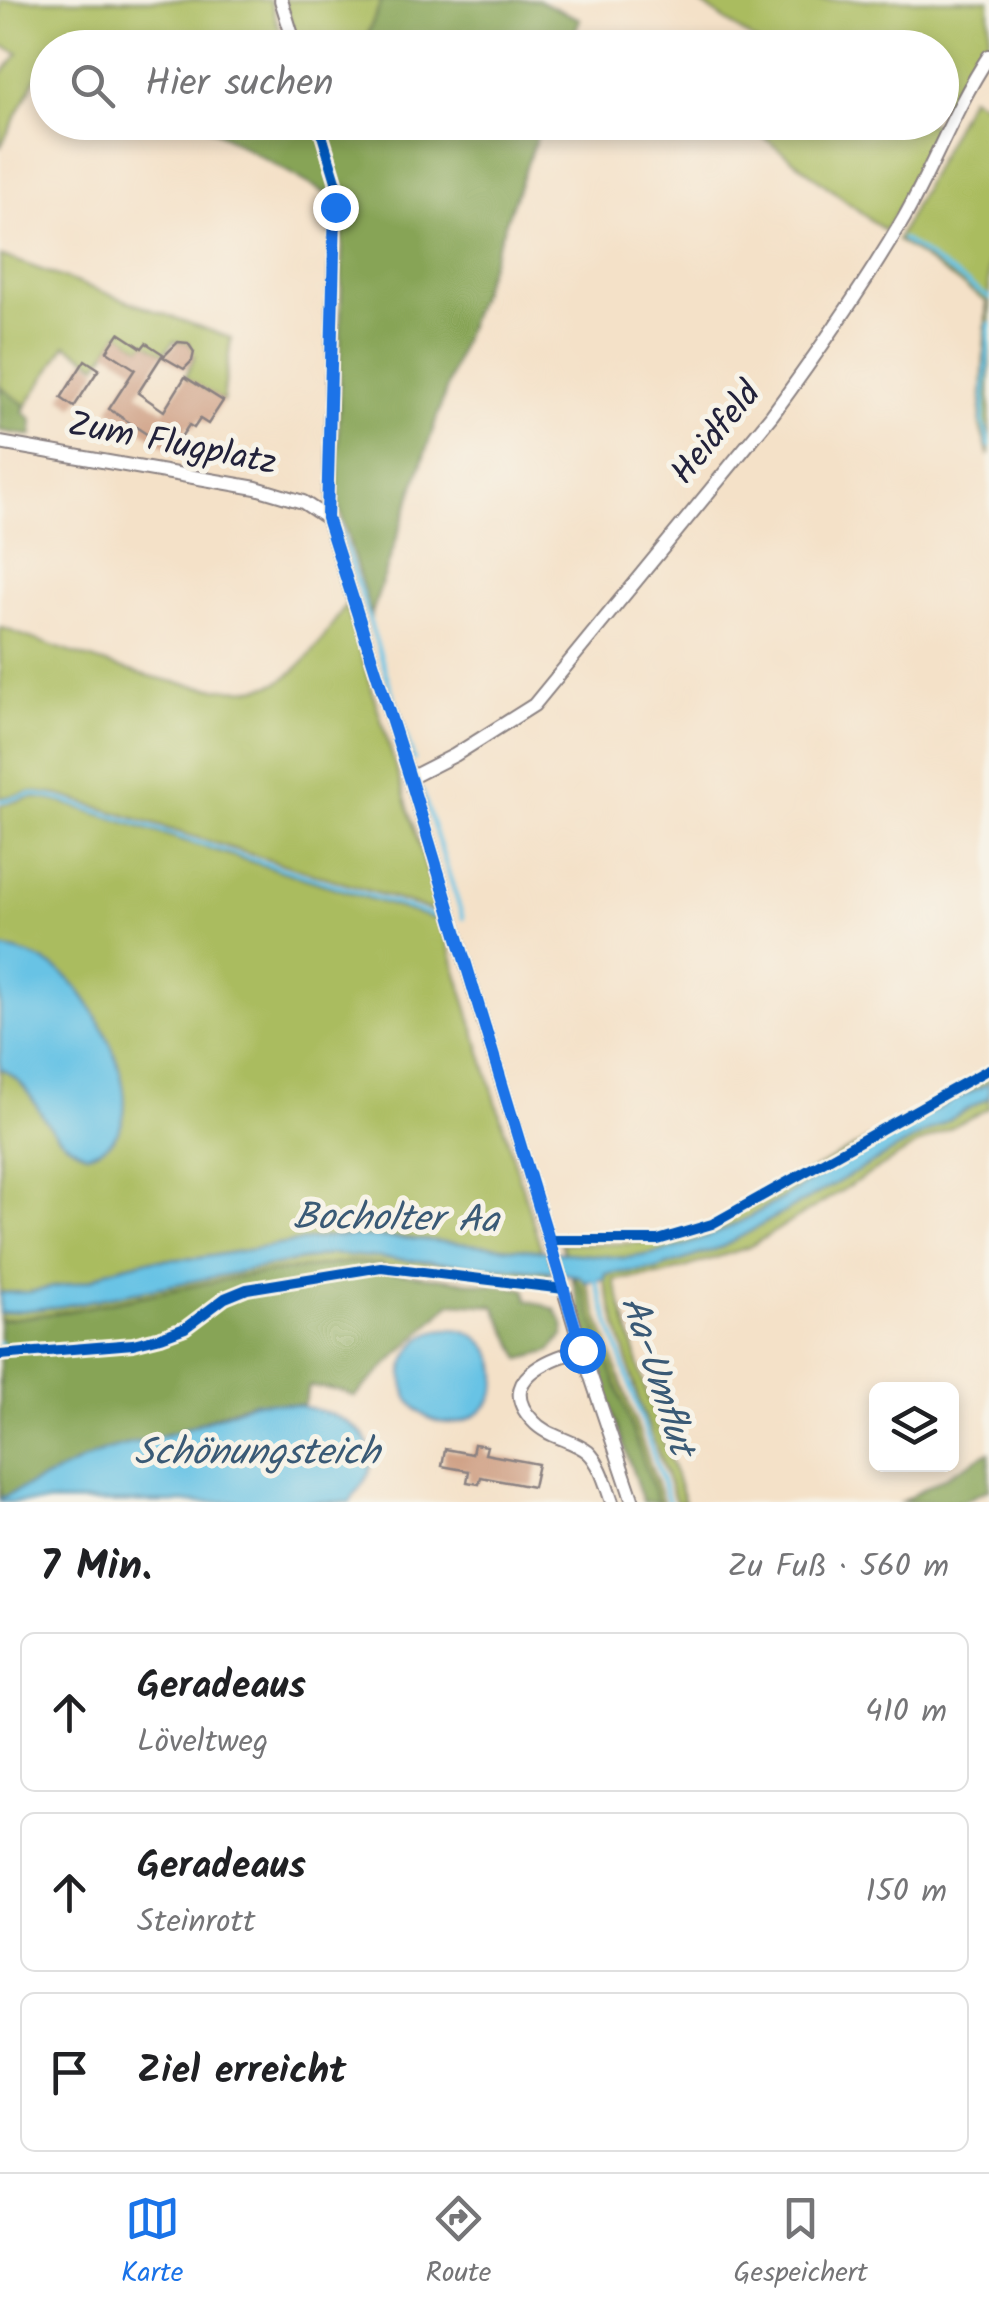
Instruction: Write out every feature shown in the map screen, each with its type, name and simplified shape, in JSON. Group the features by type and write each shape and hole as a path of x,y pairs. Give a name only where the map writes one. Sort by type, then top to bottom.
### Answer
{"street":[{"path":"281,0 290,30"},
{"name":"Heidfeld","path":"959,108 989,56"},
{"path":"323,140 336,182 327,518 410,778 582,1350 633,1502"},
{"name":"Heidfeld","path":"410,778 456,755 534,706 772,414 834,328 904,216 943,140"},
{"name":"Zum Flugplatz","path":"0,443 256,488 303,502 327,518"},
{"path":"582,1350 534,1368 522,1384 522,1404 532,1421 591,1454 612,1502"}],"green space":[{"path":"0,0 270,0 280,30 30,30 30,89 0,148 0,76 19,53 0,45"},
{"path":"284,0 382,0 370,30 293,30"},
{"path":"382,0 538,0 580,19 576,30 369,30"},
{"path":"696,0 989,0 989,37 959,83 959,30 739,30"},
{"path":"970,97 989,106 989,456 980,426 987,302 897,240 948,140 959,140 959,119"},
{"path":"231,140 536,140 462,342 371,616 337,501 343,203"},
{"path":"767,140 933,140 885,231"},
{"path":"0,255 231,338 223,401 185,377 195,357 189,343 174,341 163,354 146,343 142,348 119,333 98,365 66,345 23,411 25,405 0,387"},
{"path":"0,387 25,405 23,412 32,419 32,436 0,431"},
{"path":"346,604 440,913 59,795 32,792 0,798 0,627 142,674 223,689 256,688 282,680 301,665"},
{"path":"33,797 57,801 441,921 542,1252 401,1238 334,1236 199,1258 145,1261 109,1270 91,1280 30,1292 0,1293 0,805"},
{"path":"989,1072 989,1083 716,1236 659,1255 624,1258 565,1254 561,1243 656,1241 712,1226"},
{"path":"989,1097 989,1108 915,1146 749,1247 665,1274 614,1280 648,1398 685,1502 676,1502 641,1407 603,1276 657,1269 722,1247"},
{"path":"332,1254 547,1271 550,1283 350,1262 238,1277 63,1312 0,1320 0,1313 63,1306"},
{"path":"350,1262 382,1264 383,1271 525,1289 527,1300 555,1309 564,1335 549,1352 521,1359 494,1306 451,1303 354,1397 343,1391 309,1386 303,1405 255,1402 235,1408 177,1432 104,1451 0,1499 0,1320 63,1312 238,1277"},
{"path":"579,1276 586,1282 663,1502 658,1502 572,1277"},
{"path":"572,1277 581,1285 658,1502 643,1502 590,1346"},
{"path":"989,1452 989,1489 962,1502 901,1502 959,1472"}],"water":[{"path":"0,948 37,958 69,979 111,1045 125,1099 122,1123 110,1142 87,1154 57,1135 25,1088 0,1068"},
{"path":"989,1083 989,1097 722,1247 657,1269 605,1274 605,1279 586,1282 579,1276 547,1271 332,1254 63,1306 0,1313 0,1293 30,1292 91,1280 109,1270 145,1261 199,1258 334,1236 401,1238 624,1258 656,1253 686,1245 744,1220 886,1136"},
{"path":"450,1329 468,1333 483,1343 493,1358 497,1376 493,1394 483,1409 468,1419 450,1423 432,1419 417,1409 407,1394 403,1376 407,1358 417,1343 432,1333"},
{"name":"Schönungsteich","path":"255,1402 311,1408 349,1423 363,1435 370,1450 370,1469 350,1502 0,1502 1,1498 104,1451 177,1432"}],"building":[{"path":"119,333 142,348 146,343 163,354 138,393 164,411 185,377 223,401 208,424 200,419 194,428 189,425 175,446 169,442 166,447 109,409 135,369 107,351"},
{"path":"178,342 188,343 194,352 184,369 163,357"},
{"path":"85,360 99,369 74,407 61,398"},
{"path":"474,1444 487,1446 485,1454 538,1464 533,1487 481,1477 479,1484 467,1482 469,1471 442,1466 445,1449 472,1454"}],"waterway":[{"path":"902,239 989,298"},
{"path":"989,324 983,421 989,446"},
{"path":"338,523 414,760"},
{"path":"422,791 463,918"},
{"path":"0,801 33,794 59,799 438,917"},
{"name":"Aa-Umflut","path":"595,1279 669,1502"},
{"path":"0,1343 3,1346"}],"cycle path":[{"path":"0,1355 133,1344 185,1328 225,1298 247,1289 381,1267 564,1289 327,518 336,181 323,140"},
{"path":"549,1240 658,1240 712,1224 989,1069"}],"route":[{"path":"335,207 327,518 410,778 582,1350"}],"water label":[{"name":"Bocholter Aa","path":"396,1220"}]}
